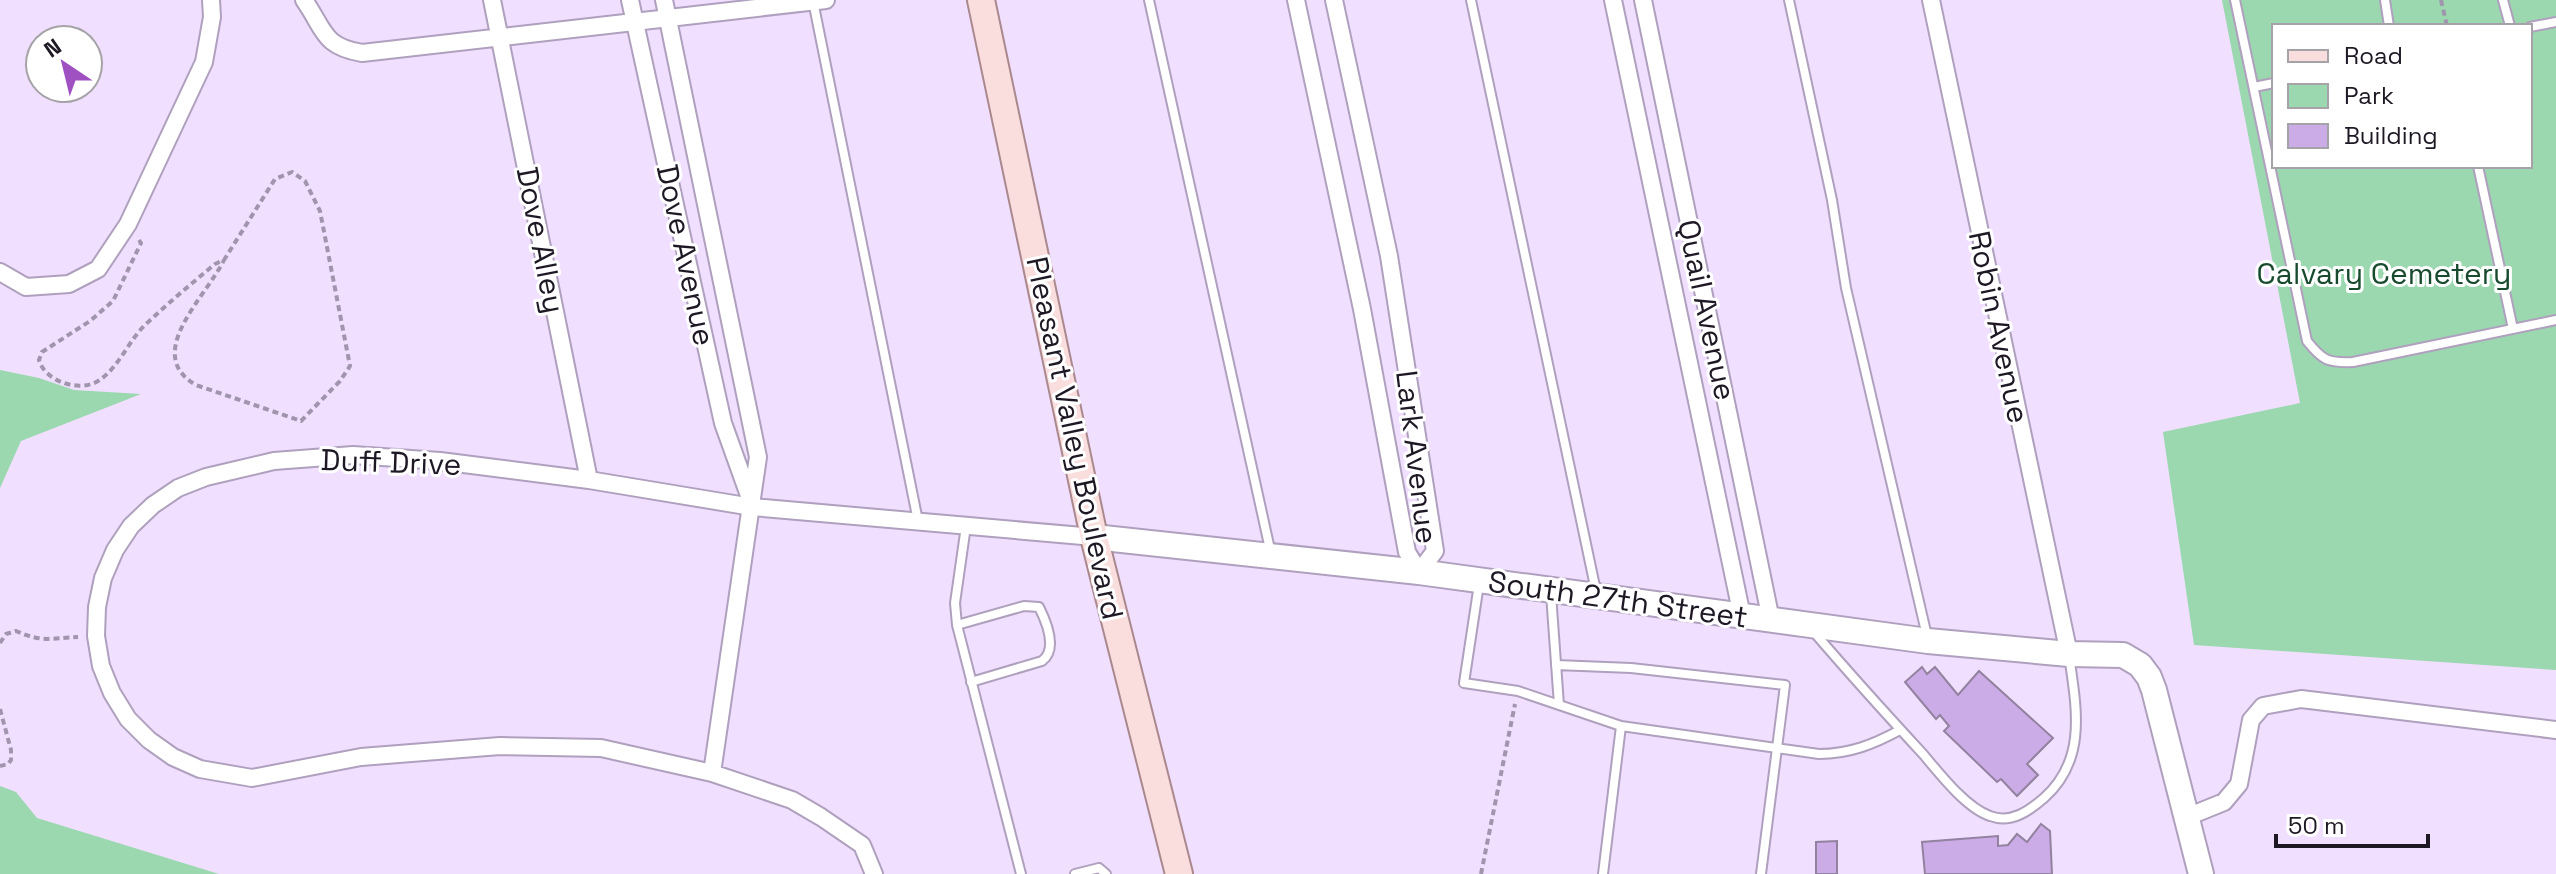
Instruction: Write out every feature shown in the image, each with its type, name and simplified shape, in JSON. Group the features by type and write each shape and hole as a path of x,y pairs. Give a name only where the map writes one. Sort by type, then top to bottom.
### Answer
{"main road":[{"name":"Pleasant Valley Boulevard","path":"981,0 1094,537 1179,874"}],"street":[{"path":"0,272 26,287 69,284 98,269 128,224 204,62 212,17 211,0"},
{"path":"304,0 327,39 340,49 362,53 817,0"},
{"name":"Dove Alley","path":"492,0 589,480"},
{"name":"Dove Avenue","path":"630,0 723,423 752,507"},
{"name":"Dove Avenue","path":"664,0 758,457 712,773"},
{"name":"Lark Avenue","path":"1296,0 1362,309 1407,552 1419,572 1435,551 1389,256 1334,0"},
{"name":"Quail Avenue","path":"1613,0 1742,616"},
{"name":"Quail Avenue","path":"1643,0 1771,620"},
{"name":"Robin Avenue","path":"1931,0 2069,654"},
{"path":"1640,131 1669,124"},
{"name":"Duff Drive","path":"874,874 862,845 792,800 712,773 601,748 500,746 361,757 252,778 200,769 173,757 149,740 128,719 107,679 96,636 97,607 103,578 115,550 131,526 153,505 178,488 206,477 274,461 353,455 440,461 589,480 752,507 1094,537"},
{"name":"South 27th Street","path":"1094,537 1419,572 1928,641 2069,654 2123,655 2140,665 2149,677 2187,817"},
{"path":"2201,874 2187,817 2224,802 2239,784 2251,720 2263,706 2301,699 2556,730"}],"lane":[{"path":"817,0 918,521"},
{"path":"1149,0 1272,556"},
{"path":"1471,0 1597,595"},
{"path":"1789,0 1832,200 1846,288 1928,641"},
{"path":"2235,0 2307,341 2318,356 2332,363 2353,362 2556,320"},
{"path":"2385,0 2389,24"},
{"path":"2503,0 2509,24"},
{"path":"2532,27 2556,22"},
{"path":"2254,87 2272,83"},
{"path":"2478,168 2513,329"},
{"path":"966,526 955,603 957,625 1021,874"},
{"path":"1480,580 1464,683 1518,691 1621,726 1777,749 1837,754 1871,745 1900,730"},
{"path":"1550,589 1559,705"},
{"path":"957,625 1035,605 1043,615 1051,646 1047,658 1042,661 971,682"},
{"path":"1807,625 1949,784 1977,809 1988,816 2000,818 2021,815 2048,795 2073,753 2078,719 2069,654"},
{"path":"1556,665 1631,668 1785,685 1761,874"},
{"path":"1603,874 1621,726"},
{"path":"1075,874 1099,868 1106,874"}],"path":[{"path":"2441,0 2447,24"},
{"path":"128,224 141,243 113,301 90,321 42,352 39,360 41,367 58,381 89,385 101,379 144,326 215,264 224,260 275,179 292,172 305,181 324,227 350,366 340,381 301,421 196,385 182,377 175,364 178,334 224,260"},
{"path":"0,643 3,633 16,631 46,641 96,636"},
{"path":"1481,874 1518,691"},
{"path":"0,709 12,755 8,764 0,766"}],"green space":[{"name":"Calvary Cemetery","path":"2222,0 2556,0 2556,670 2194,645 2163,432 2300,403"},
{"path":"0,370 39,378 74,390 141,394 21,441 0,488"},
{"path":"0,786 16,792 37,818 219,874 0,874"}],"building":[{"path":"1922,667 1927,674 1935,667 1958,695 1979,671 2053,738 2027,764 2038,775 2017,796 2001,779 1997,782 1944,731 1949,726 1940,715 1936,719 1905,682"},
{"path":"2041,824 2050,831 2052,874 1925,874 1922,842 1998,836 1998,846 2008,845 2017,834 2027,842"},
{"path":"1837,841 1837,874 1816,874 1816,842"}]}
